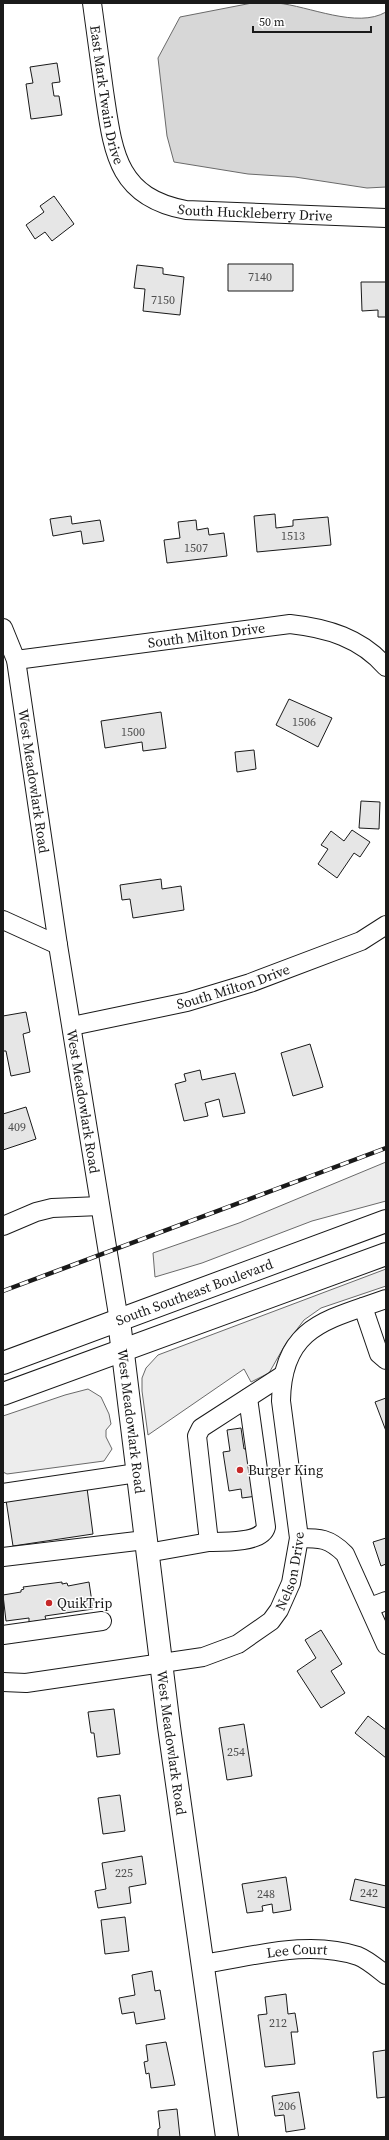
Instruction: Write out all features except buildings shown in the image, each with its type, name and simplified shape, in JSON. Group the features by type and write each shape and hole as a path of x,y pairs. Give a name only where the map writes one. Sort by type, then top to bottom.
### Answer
{"main road":[{"name":"South Southeast Boulevard","path":"3,1363 386,1221"},
{"path":"3,1394 386,1254"},
{"name":"West Meadowlark Road","path":"119,1321 160,1663 227,2137"}],"street":[{"name":"East Mark Twain Drive","path":"92,3 113,149 122,169 132,183"},
{"name":"South Huckleberry Drive","path":"132,183 153,200 186,210 386,218"},
{"name":"South Milton Drive","path":"16,660 290,624 312,626 338,634 360,644 386,667"},
{"name":"West Meadowlark Road","path":"3,628 16,660 58,945 119,1321"},
{"path":"3,920 58,945"},
{"name":"South Milton Drive","path":"72,1026 187,1002 250,983 361,941 386,925"},
{"path":"3,1226 36,1212 52,1208 100,1206"},
{"name":"Nelson Drive","path":"3,1682 26,1683 204,1657 221,1651 251,1636 271,1621 279,1610 291,1583 299,1538 281,1401 283,1375 292,1350 313,1328 328,1319 386,1299"},
{"path":"363,1307 378,1354 386,1360"},
{"path":"208,1542 197,1436 201,1428 283,1375"},
{"path":"3,1557 208,1542 257,1537 265,1532 266,1527 248,1398"},
{"path":"3,1493 137,1473"},
{"path":"299,1538 320,1538 337,1545 378,1604 386,1646"},
{"path":"3,1635 102,1621"},
{"name":"Lee Court","path":"202,1964 315,1948 337,1951 360,1957 386,1975"}],"shaded area":[{"path":"252,3 277,3 333,15 361,18 374,17 386,12 386,187 367,188 295,177 248,174 174,162 167,136 158,58 180,17"},
{"path":"386,1162 386,1201 312,1221 202,1263 155,1277 153,1253 239,1223"},
{"path":"386,1269 386,1286 321,1308 304,1320 285,1345 269,1373 251,1382 244,1369 148,1435 142,1391 142,1378 146,1368 158,1355"},
{"path":"88,1389 101,1397 109,1414 111,1424 106,1430 106,1437 112,1449 104,1461 7,1474 3,1472 3,1416 65,1395"}],"railway":[{"path":"3,1291 386,1148"}],"place":[{"name":"Burger King","path":"240,1470"},
{"name":"QuikTrip","path":"49,1603"}]}
